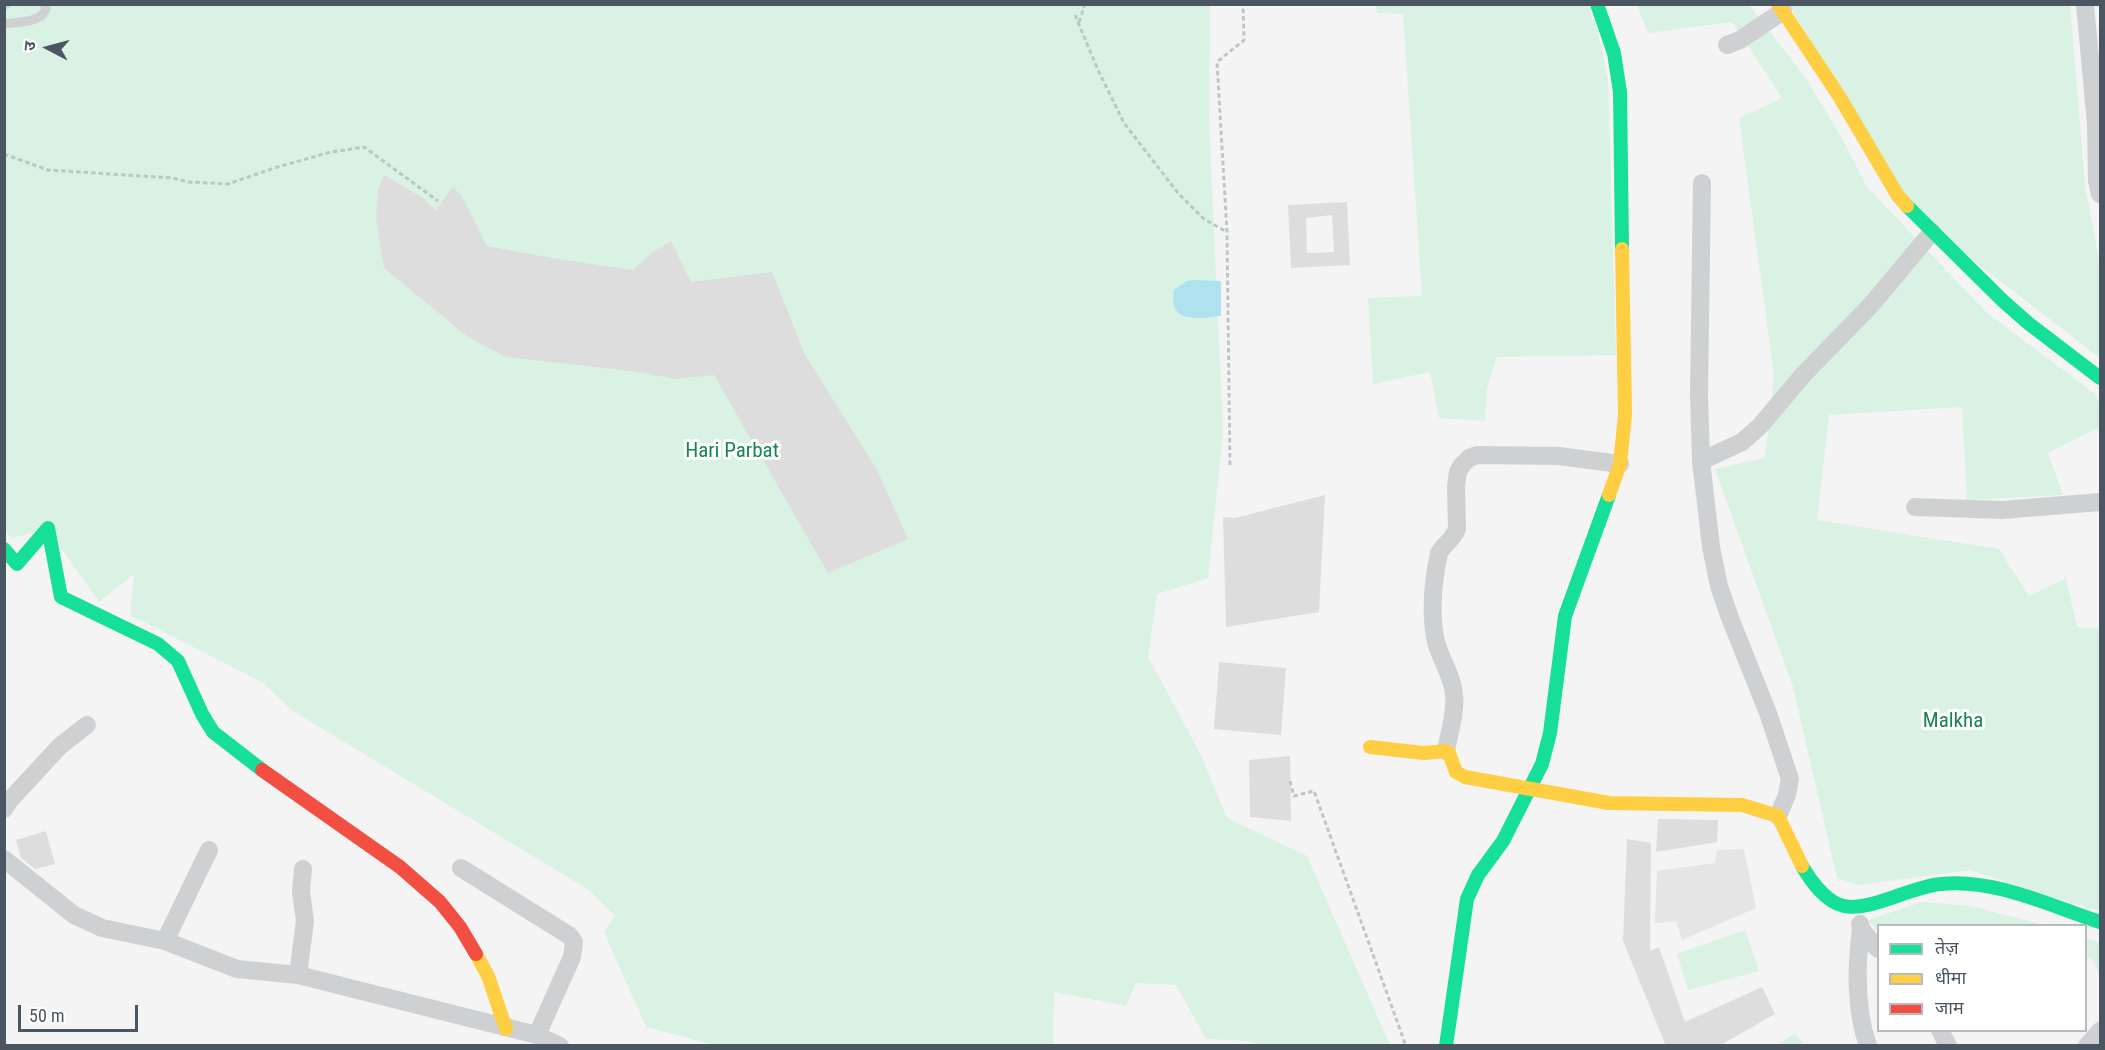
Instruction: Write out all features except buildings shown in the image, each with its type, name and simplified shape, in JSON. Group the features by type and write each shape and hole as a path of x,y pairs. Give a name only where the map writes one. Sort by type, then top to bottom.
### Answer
{"street":[{"path":"1446,1046 1467,899 1478,875 1503,841 1542,764 1550,734 1565,616 1620,464 1625,415 1620,92 1614,53 1597,4"},
{"path":"2085,4 2096,124 2097,181 2100,194"},
{"path":"1727,45 1740,40 1781,8 1839,96 1898,196 1932,232 2020,315 2100,378"},
{"path":"1702,183 1699,340 1701,460 1711,547 1719,586 1768,713 1790,779 1787,795 1778,816"},
{"path":"1701,460 1742,442 1760,426 1803,375 1871,305 1932,232"},
{"path":"1446,751 1453,716 1454,696 1437,643 1433,622 1434,595 1439,553 1455,535 1457,529 1456,486 1462,465 1469,458 1486,454 1558,456 1620,464"},
{"path":"1915,507 2002,510 2100,502"},
{"path":"4,549 16,564 48,528 61,597 158,644 178,662 213,732 239,754 400,867 440,902 459,927 488,976 506,1029"},
{"path":"6,801 60,746 87,725"},
{"path":"1370,747 1415,753 1446,751"},
{"path":"1446,751 1460,775 1531,789 1609,802 1742,805 1778,816 1818,890 1839,905 1856,907 1925,886 1947,883 1967,884 2018,895 2100,922"},
{"path":"165,940 209,850"},
{"path":"4,859 74,915 102,928 165,940 237,969 298,975 537,1035 560,1046"},
{"path":"461,868 570,936 574,942 572,957 537,1035"},
{"path":"298,975 305,921 301,892 303,869"},
{"path":"1856,907 1861,929 1857,986 1863,1032 1868,1046"},
{"path":"1861,929 1877,949"},
{"path":"2087,1046 2100,1031"},
{"path":"1941,1032 1948,1046"}],"lane":[{"path":"4,24 40,18 45,14 44,4"}],"path":[{"path":"1078,23 1085,4"},
{"path":"1230,465 1227,232 1217,62 1244,40 1243,4"},
{"path":"1075,15 1124,123 1178,193 1204,219 1227,232"},
{"path":"4,154 48,170 228,184 297,161 331,152 364,147 438,201"},
{"path":"1290,781 1294,796 1314,791 1406,1046"}],"shaded area":[{"path":"1744,849 1756,908 1682,940 1676,921 1655,923 1657,871 1715,863 1717,850"}],"green space":[{"name":"Hari Parbat","path":"4,5 1210,5 1209,121 1223,431 1208,578 1157,594 1148,657 1200,753 1227,818 1307,856 1390,1045 1261,1046 1249,1041 1206,1039 1176,985 1136,983 1126,1006 1054,992 1053,1045 719,1046 646,1027 604,932 615,916 589,890 293,711 262,682 130,615 134,574 99,602 48,529 12,538 5,531"},
{"path":"1376,5 1587,5 1597,28 1608,79 1616,355 1497,357 1487,388 1485,421 1439,418 1430,372 1373,384 1368,298 1422,296 1403,14 1377,13"},
{"name":"Malkha","path":"1637,5 1749,5 1805,77 1843,140 1867,187 1986,312 2094,393 2100,403 2100,427 2048,453 2063,495 1967,500 1962,407 1829,415 1817,520 1999,549 2029,596 2066,578 2077,627 2100,629 2100,911 1971,870 1858,885 1837,878 1793,687 1715,469 1765,458 1774,375 1739,118 1782,98 1732,22 1648,33"},
{"path":"1789,5 2070,5 2085,185 2100,265 2100,358 1951,243 1905,200"},
{"path":"1922,902 1971,906 2040,924 1877,924 1877,931 1868,920"},
{"path":"1745,930 1759,971 1688,990 1677,954"},
{"path":"2087,938 2100,943 2100,974 2091,958 2087,959"},
{"path":"1795,1033 1804,1045 1777,1045"}],"water":[{"path":"1187,281 1221,281 1221,316 1187,317 1176,309 1173,301 1174,290"}],"traffic: fast":[{"path":"1597,4 1614,53 1620,92 1622,249"},
{"path":"1907,206 2002,300 2028,323 2100,378"},
{"path":"1446,1046 1467,899 1478,875 1503,841 1542,764 1550,733 1565,616 1609,495"},
{"path":"4,549 17,564 48,528 61,597 158,644 178,661 202,714 213,732 262,770"},
{"path":"1802,866 1825,896 1844,906 1866,905 1917,889 1961,883 2001,889 2100,922"}],"traffic: slow":[{"path":"1778,4 1839,96 1898,196 1907,206"},
{"path":"1609,495 1620,464 1625,415 1622,249"},
{"path":"1370,747 1424,753 1446,751 1449,753 1456,772 1465,777 1609,803 1742,805 1778,816 1802,866"},
{"path":"476,954 488,976 506,1029"}],"traffic: jam":[{"path":"262,770 400,867 440,902 460,927 476,954"}]}
